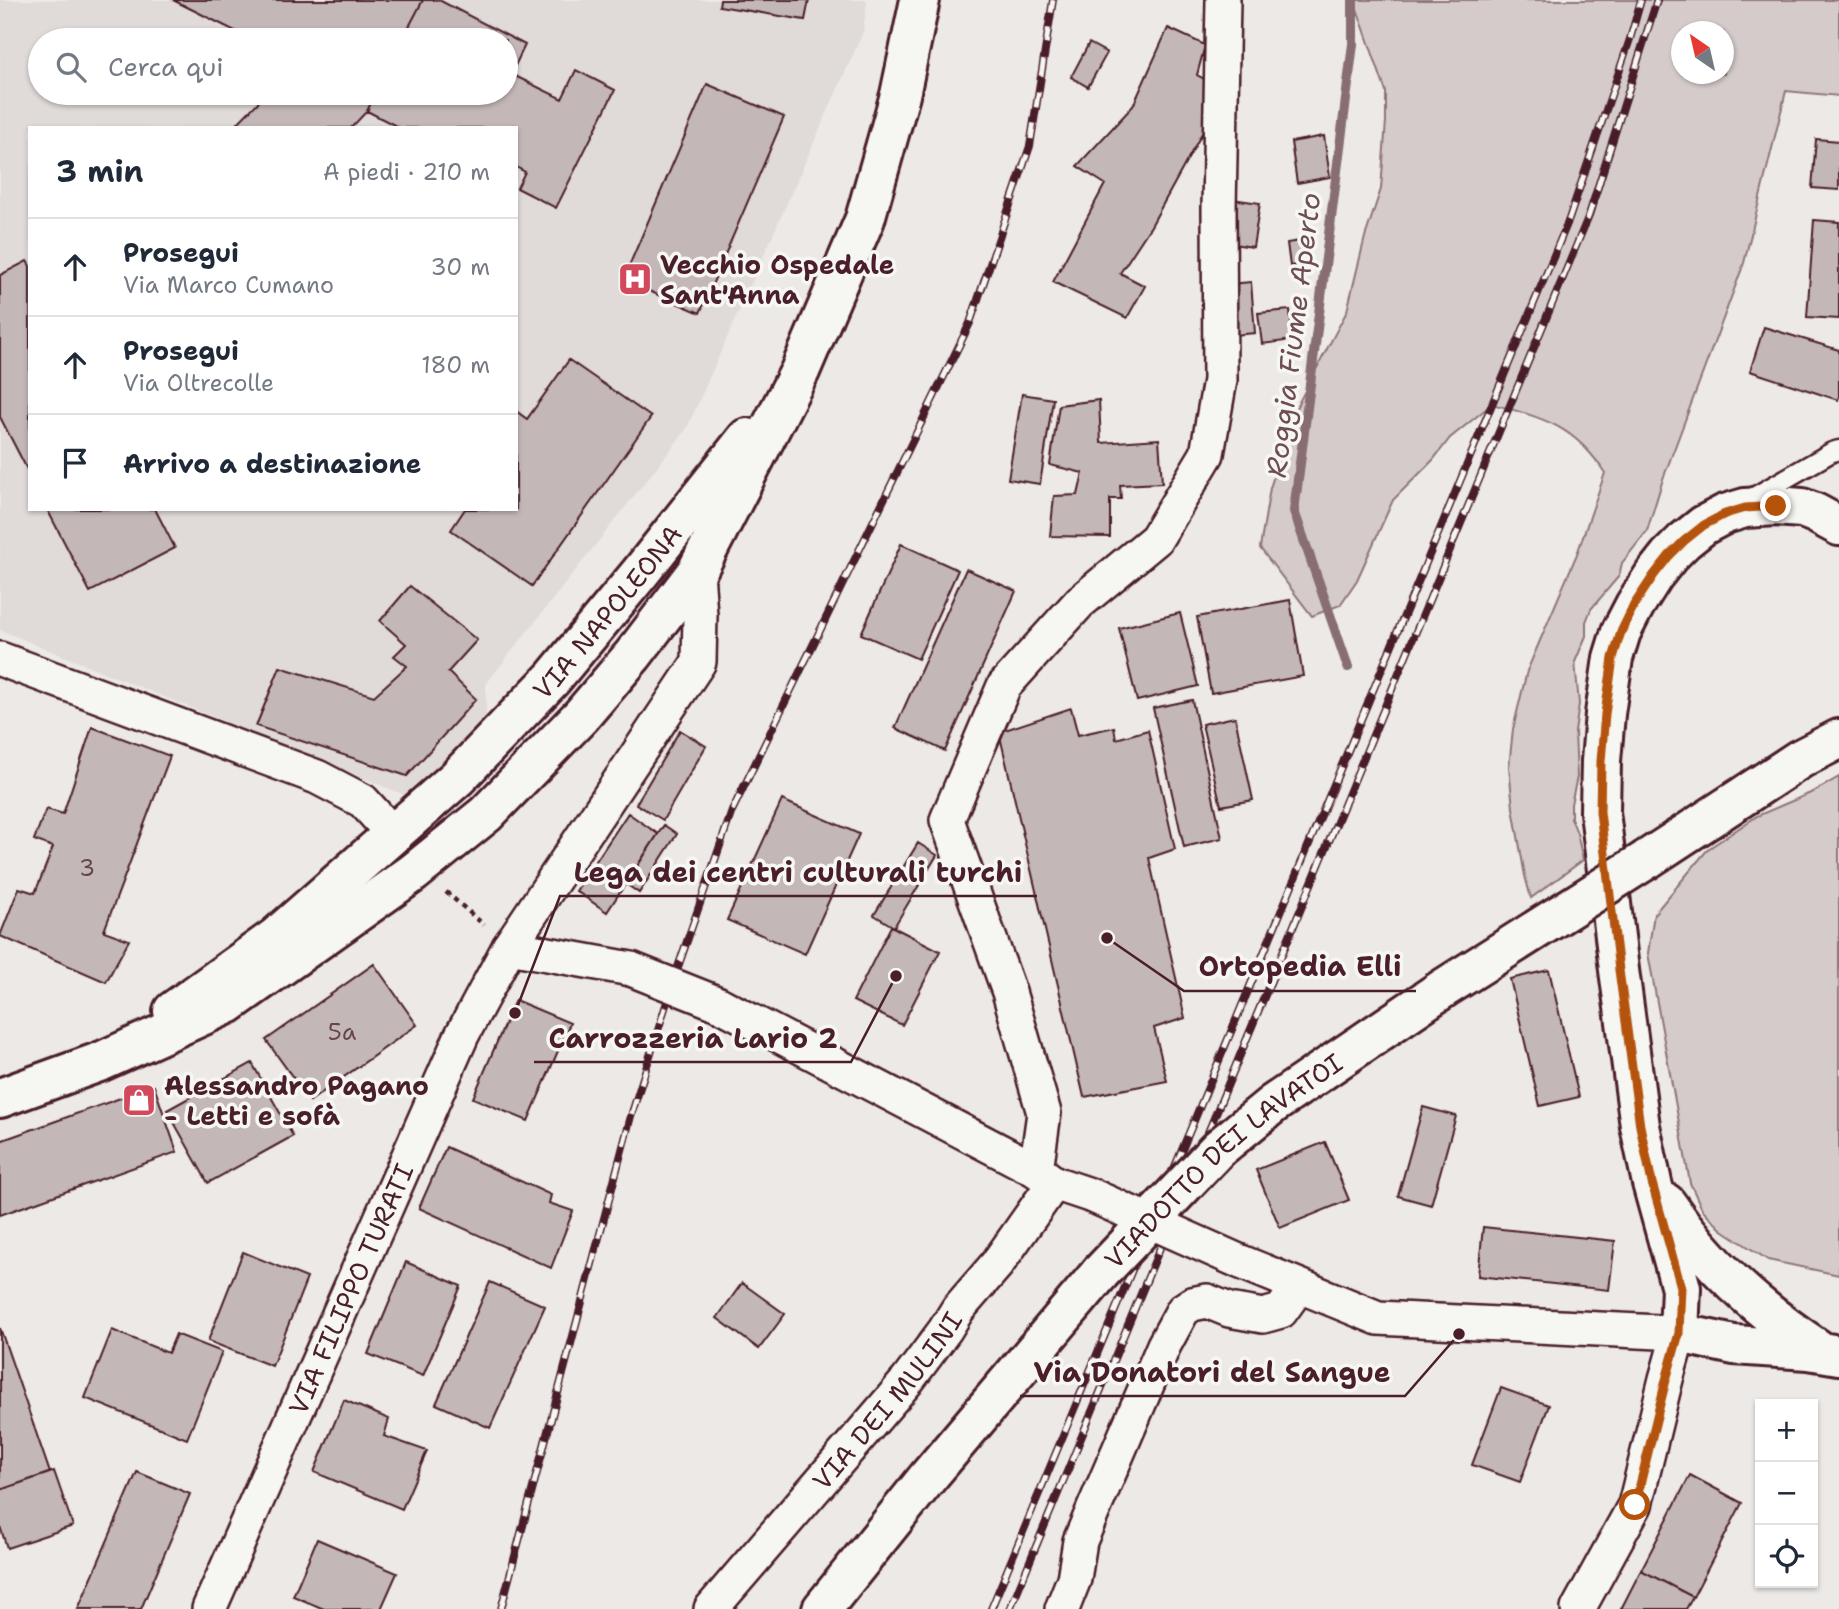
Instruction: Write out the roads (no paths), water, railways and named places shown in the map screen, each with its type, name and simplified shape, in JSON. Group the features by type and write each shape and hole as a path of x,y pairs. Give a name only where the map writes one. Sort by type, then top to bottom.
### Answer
{"main road":[{"name":"VIA NAPOLEONA","path":"0,1098 103,1061 229,1004 419,868 485,814 581,716 633,655 697,571 702,518 800,371 865,219 900,95 919,0"},
{"name":"VIA NAPOLEONA","path":"103,1061 276,937 457,778 552,678 640,573 800,371"},
{"path":"1831,1354 1734,1345 1679,1333 1681,1287 1652,1183 1640,1126 1600,812 1601,761 1613,658 1621,632 1634,605 1676,548 1694,532 1725,514 1758,506 1791,506 1815,513 1839,526"},
{"path":"1800,759 1839,719"},
{"path":"1800,759 1839,739"},
{"name":"VIADOTTO DEI LAVATOI","path":"822,1609 928,1477 1101,1272 1218,1149 1273,1104 1444,988 1800,759"},
{"name":"VIA NAPOLEONA","path":"354,916 393,834"},
{"path":"1652,1183 1686,1233 1764,1311 1831,1354"}],"street":[{"path":"1045,1176 1044,1113 1009,992 947,820 1004,687 1080,602 1156,540 1207,454 1220,380 1219,208 1223,0"},
{"name":"VIA FILIPPO TURATI","path":"209,1609 462,1035 509,947 699,663 697,571"},
{"path":"0,659 317,777 363,801 393,834"},
{"path":"509,947 631,969 719,1003 1045,1176 1241,1262 1378,1318 1679,1333 1635,1505 1578,1609"},
{"name":"VIA DEI MULINI","path":"711,1609 907,1381 958,1309 998,1265 1045,1176"},
{"path":"1062,1609 1074,1579 1080,1541 1164,1345 1183,1310 1192,1304 1207,1301 1229,1310 1264,1316 1281,1311 1299,1286"}],"lane":[{"path":"1725,514 1839,450"}],"waterway":[{"name":"Roggia Fiume Aperto","path":"1348,667 1294,511 1353,44 1353,0"}],"railway":[{"path":"501,1609 631,1116 677,970 732,811 970,323 1030,146 1053,0"},
{"path":"991,1609 1569,219 1641,0"},
{"path":"1010,1609 1589,215 1657,0"}],"place":[{"name":"Vecchio Ospedale Sant'Anna","path":"635,279"},
{"name":"Ortopedia Elli","path":"1107,938"},
{"name":"Carrozzeria Lario 2","path":"896,976"},
{"name":"Lega dei centri culturali turchi","path":"515,1013"},
{"name":"Alessandro Pagano - Letti e sofà","path":"139,1100"},
{"name":"Via Donatori del Sangue","path":"1459,1334"}]}
